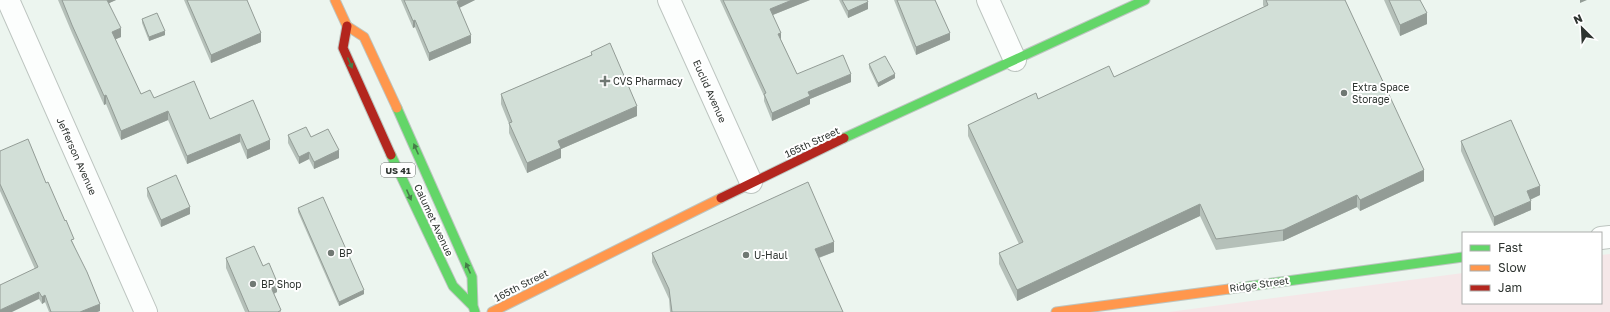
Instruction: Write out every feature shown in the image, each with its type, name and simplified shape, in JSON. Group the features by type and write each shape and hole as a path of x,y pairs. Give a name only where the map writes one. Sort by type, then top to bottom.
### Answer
{"main road":[{"name":"Calumet Avenue","path":"335,0 348,26 364,37 405,125 472,277 474,309"},
{"name":"165th Street","path":"492,312 751,182 1145,0"},
{"name":"Calumet Avenue","path":"348,26 343,48 412,202 453,286 474,309"},
{"name":"Ridge Street","path":"1056,312 1462,257"}],"street":[{"name":"Jefferson Avenue","path":"8,0 146,312"},
{"name":"Euclid Avenue","path":"669,0 751,182"},
{"path":"988,0 1015,60"}],"shaded area":[{"path":"1610,254 1610,312 1169,312 1462,273 1462,304 1602,304 1602,255"}],"building":[{"path":"62,0 107,0 121,28 112,32 141,94 150,90 154,98 194,81 210,119 253,100 270,140 247,150 240,134 187,156 168,111 121,131"},
{"path":"187,0 247,0 261,33 211,55"},
{"path":"404,0 460,0 457,2 471,35 429,53 415,20 413,21"},
{"path":"723,0 792,0 770,9 781,33 778,34 797,74 843,55 851,74 808,92 810,96 772,113 764,94 766,93"},
{"path":"842,0 867,0 868,2 848,11"},
{"path":"897,0 935,0 950,33 916,47"},
{"path":"1266,0 1345,0 1424,170 1360,200 1357,195 1283,230 1216,239 1200,204 1017,290 999,253 1023,242 968,125 1036,93 1038,99 1109,66 1114,77 1268,5"},
{"path":"1389,0 1420,0 1427,13 1400,25"},
{"path":"157,13 165,31 149,37 142,19"},
{"name":"CVS Pharmacy","path":"610,43 637,106 558,141 561,148 527,163 509,123 512,122 501,94 592,55 591,52"},
{"path":"885,56 895,74 878,83 869,64"},
{"path":"1511,120 1540,186 1527,191 1531,201 1494,217 1461,141"},
{"path":"306,127 311,137 328,129 339,150 314,162 309,152 299,157 288,135"},
{"path":"28,139 46,183 48,182 65,221 66,220 74,239 71,240 87,272 100,304 80,312 51,312 45,295 42,297 39,292 0,310 0,285 38,267 0,184 0,151"},
{"path":"176,175 190,207 161,220 147,188"},
{"name":"U-Haul","path":"808,182 834,242 815,249 843,312 672,312 669,289 652,253"},
{"name":"BP","path":"323,197 364,290 339,302 298,208"},
{"name":"BP Shop","path":"254,246 263,266 269,263 277,282 270,285 281,310 278,312 249,312 226,258"}],"traffic: fast":[{"path":"844,138 1145,0"},
{"path":"397,108 472,277 473,306"},
{"path":"391,155 453,286 473,306 475,312"},
{"path":"1229,289 1462,257"}],"traffic: slow":[{"path":"335,0 347,26 364,37 397,108"},
{"path":"492,312 721,198"},
{"path":"1056,312 1229,289"}],"traffic: jam":[{"path":"347,26 343,48 391,155"},
{"path":"721,198 844,138"}],"place":[{"name":"CVS Pharmacy","path":"605,81"},
{"name":"Extra Space Storage","path":"1344,93"},
{"name":"BP","path":"331,253"},
{"name":"U-Haul","path":"746,255"},
{"name":"BP Shop","path":"253,284"}]}
